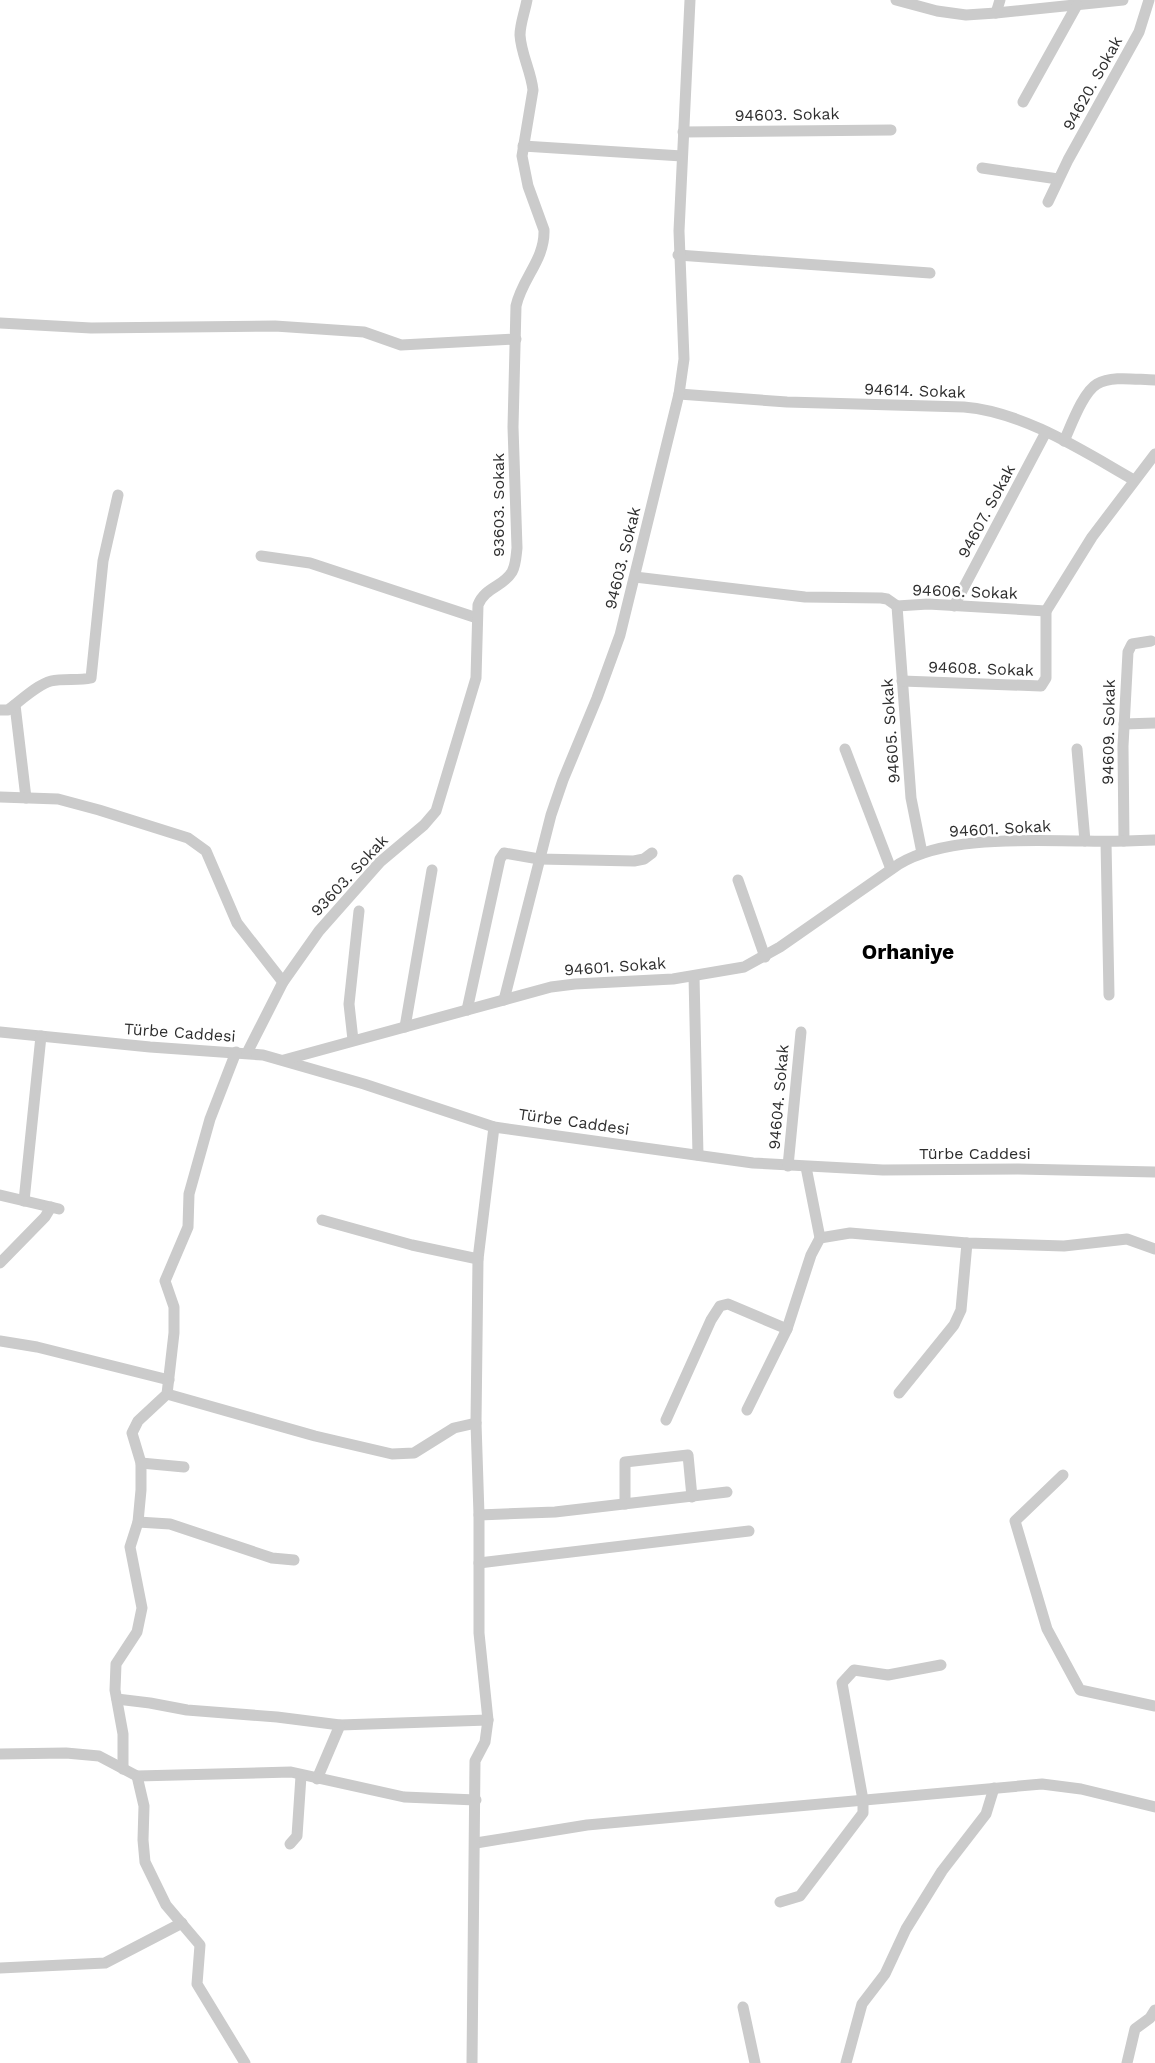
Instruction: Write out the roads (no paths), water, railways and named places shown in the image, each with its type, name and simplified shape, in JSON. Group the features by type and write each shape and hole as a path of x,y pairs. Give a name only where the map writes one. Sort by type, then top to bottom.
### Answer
{"street":[{"name":"93603. Sokak","path":"167,1394 174,1333 174,1307 165,1280 188,1227 189,1194 210,1119 242,1053 283,982 307,946 330,917 380,862 424,825 436,810 476,678 478,605 481,597 512,572 517,548 513,427 515,315 518,294 539,259 544,238 544,230 524,169 523,146 533,90 532,79 520,38 527,0"},
{"name":"94603. Sokak","path":"504,1000 539,859 563,780 620,635 680,394 684,359 678,254 690,0"},
{"path":"896,0 948,13 966,15 1123,0"},
{"path":"996,13 1000,0"},
{"name":"94620. Sokak","path":"1048,202 1138,32 1149,0"},
{"path":"1023,102 1077,5"},
{"name":"94603. Sokak","path":"683,132 891,130"},
{"path":"523,146 682,156"},
{"path":"982,168 1058,180"},
{"path":"678,254 930,273"},
{"path":"0,323 92,328 274,326 364,332 402,344 516,339"},
{"path":"1064,441 1086,396 1099,383 1108,381 1155,380"},
{"name":"94614. Sokak","path":"680,394 787,402 971,408 997,413 1046,432 1134,480"},
{"name":"94607. Sokak","path":"954,606 1046,432"},
{"path":"1046,611 1092,537 1155,454"},
{"path":"0,710 8,710 50,681 91,678 103,561 118,495"},
{"path":"261,556 310,563 477,618"},
{"name":"94606. Sokak","path":"635,577 805,597 881,598 887,599 897,606 916,604 1046,611"},
{"name":"94605. Sokak","path":"897,606 912,804 922,853"},
{"name":"94608. Sokak","path":"902,681 1042,686 1046,678 1046,611"},
{"name":"94609. Sokak","path":"1124,841 1122,761 1126,665 1129,648 1138,642 1151,641"},
{"path":"15,704 26,798"},
{"path":"1124,724 1155,723"},
{"path":"845,749 891,869"},
{"path":"1077,749 1085,841"},
{"path":"0,797 58,799 188,838 206,851 237,923 283,982"},
{"name":"94601. Sokak","path":"284,1060 562,985 650,981 694,976 744,967 764,957 891,869 922,853 945,848 1003,842 1155,840"},
{"path":"1106,842 1109,995"},
{"path":"467,1010 502,855 508,852 539,859 639,860 652,854"},
{"path":"405,1027 432,870"},
{"path":"738,880 764,957"},
{"path":"354,1040 349,1004 359,911"},
{"path":"694,976 698,1155"},
{"name":"Türbe Caddesi","path":"0,1032 150,1047 242,1053 284,1060 494,1127 754,1163 883,1170 1018,1169 1155,1172"},
{"name":"94604. Sokak","path":"788,1166 801,1032"},
{"path":"24,1201 41,1036"},
{"path":"472,2063 476,1844 475,1761 485,1742 488,1720 479,1633 479,1515 476,1423 478,1259 494,1127"},
{"path":"746,1410 787,1329 811,1254 820,1238 806,1167"},
{"path":"0,1196 55,1208 0,1263"},
{"path":"322,1220 412,1245 478,1259"},
{"path":"820,1238 850,1233 967,1243 1064,1246 1127,1239 1155,1248"},
{"path":"899,1393 954,1324 961,1310 967,1243"},
{"path":"666,1420 711,1320 720,1306 728,1304 787,1329"},
{"path":"0,1340 169,1380"},
{"path":"123,1769 123,1734 115,1690 116,1664 137,1632 142,1608 130,1546 138,1522 141,1463 132,1433 138,1421 167,1394 315,1436 392,1454 414,1454 454,1428 476,1423"},
{"path":"625,1504 625,1462 688,1455 692,1497"},
{"path":"141,1463 184,1467"},
{"path":"1063,1475 1015,1521 1047,1629 1080,1690 1155,1706"},
{"path":"479,1515 555,1512 727,1492"},
{"path":"138,1522 170,1524 272,1558 294,1560"},
{"path":"479,1563 749,1531"},
{"path":"780,1902 800,1896 863,1813 863,1800 842,1683 854,1670 888,1675 942,1665"},
{"path":"117,1699 187,1710 277,1717 340,1725 488,1720"},
{"path":"317,1779 340,1725"},
{"path":"0,1754 66,1753 99,1756 137,1776 291,1772 301,1776 404,1798 476,1800"},
{"path":"137,1776 144,1806 145,1862 166,1905 200,1945 197,1984 244,2063"},
{"path":"290,1844 297,1836 301,1776"},
{"path":"476,1844 587,1825 1042,1784 1081,1789 1155,1807"},
{"path":"846,2063 862,2004 885,1974 906,1929 942,1871 986,1814 994,1788"},
{"path":"0,1968 105,1962 182,1923"},
{"path":"743,2007 755,2063"},
{"path":"1127,2063 1135,2030 1150,2018 1155,2010"}],"district":[{"name":"Orhaniye","path":"908,952"}]}
